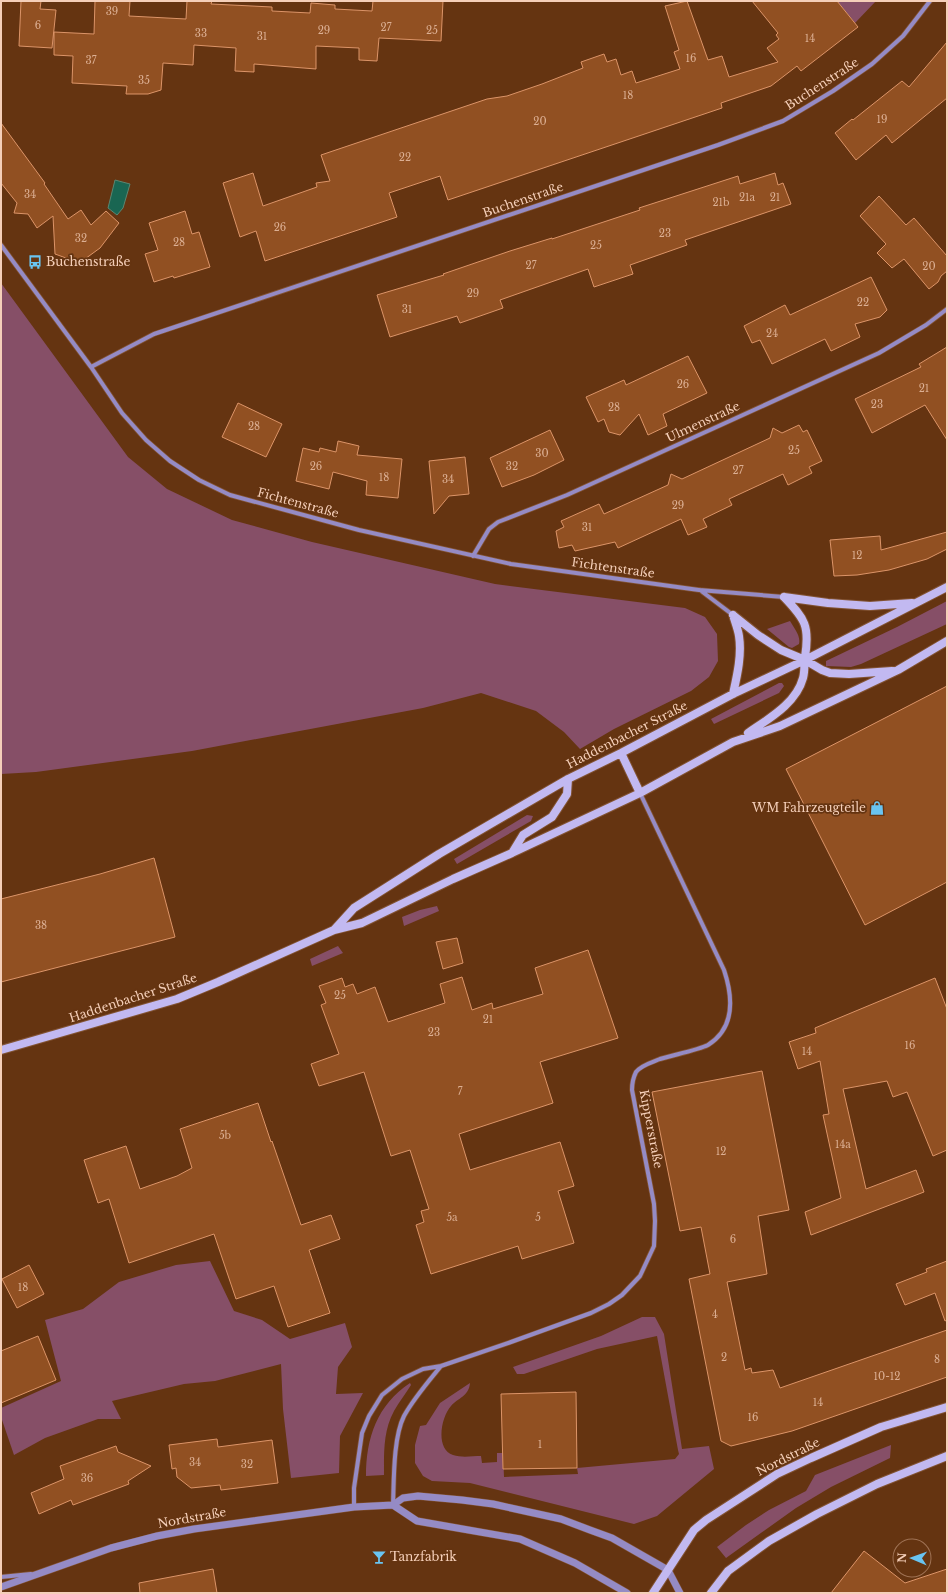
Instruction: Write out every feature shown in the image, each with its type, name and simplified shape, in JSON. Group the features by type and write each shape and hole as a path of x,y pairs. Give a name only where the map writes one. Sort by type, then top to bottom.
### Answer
{"main road":[{"name":"Haddenbacher Straße","path":"334,930 354,908 439,854 568,779 733,694 805,660 947,587"},
{"path":"784,597 828,603 870,606 917,603"},
{"path":"742,737 775,714 790,701 799,688 803,678 808,640 807,629 797,610 784,597"},
{"path":"734,614 758,635 780,650 805,660 822,670 839,674 861,674 898,670"},
{"path":"733,694 738,673 740,653 739,638 734,614"},
{"name":"Haddenbacher Straße","path":"2,1051 177,999 334,930 362,923 453,879 640,793 742,737 780,726 898,670 947,641"},
{"path":"621,753 640,793"},
{"path":"512,853 523,835 552,817 567,794 568,779"},
{"name":"Nordstraße","path":"653,1593 694,1530 706,1520 777,1474 881,1427 947,1407"},
{"path":"711,1593 728,1571 769,1541 817,1514 877,1484 947,1456"}],"street":[{"name":"Buchenstraße","path":"91,367 154,334 703,150 783,121 834,92 872,64 903,36 930,1"},
{"name":"Fichtenstraße","path":"1,245 91,367 122,413 146,440 170,461 198,480 230,495 359,530 511,564 699,590 784,597"},
{"name":"Ulmenstraße","path":"473,556 489,529 498,522 567,495 879,353 926,325 947,309"},
{"name":"Fichtenstraße","path":"699,590 734,614"},
{"name":"Kipperstraße","path":"354,1507 354,1488 362,1433 369,1416 382,1395 402,1379 423,1369 441,1366 591,1313 609,1304 622,1295 640,1276 654,1246 654,1204 632,1090 632,1081 637,1071 648,1064 707,1045 723,1032 731,1009 731,997 724,970 640,793"},
{"path":"441,1366 413,1402 403,1418 398,1436 393,1505 416,1521 520,1540 575,1563 627,1593"},
{"name":"Nordstraße","path":"1,1587 111,1548 157,1536 194,1529 354,1507 393,1505 403,1498 418,1496 462,1500 532,1512 561,1519 612,1538 668,1570"},
{"path":"668,1570 680,1593"},
{"path":"1,1576 38,1573"}],"shaded area":[{"path":"837,1 876,1 855,23"},
{"path":"1,283 128,457 167,489 232,520 312,542 495,584 685,608 705,617 717,634 718,661 709,677 691,691 614,729 580,749 564,732 536,711 481,693 423,708 192,751 36,772 1,774"},
{"path":"947,601 947,624 861,664 851,667 826,666 826,661"},
{"path":"790,621 799,638 799,644 792,648 767,629"},
{"path":"779,683 782,683 784,686 779,693 714,724 711,719"},
{"path":"527,815 533,816 531,821 457,864 454,859"},
{"path":"437,906 439,911 404,926 402,917 420,910"},
{"path":"338,946 343,953 312,966 310,959"},
{"path":"210,1261 234,1311 262,1320 290,1339 345,1323 352,1347 338,1367 336,1394 363,1393 340,1436 339,1473 291,1478 283,1409 281,1364 215,1381 184,1384 112,1401 121,1419 98,1419 45,1438 14,1455 1,1417 1,1408 61,1381 45,1320 83,1309 119,1282 176,1265"},
{"path":"642,1317 655,1317 664,1334 682,1449 709,1446 714,1469 657,1516 634,1524 470,1483 432,1481 423,1476 415,1463 415,1445 420,1426 426,1425 440,1403 470,1383 468,1391 447,1411 442,1425 442,1440 444,1446 447,1452 456,1456 481,1456 482,1463 497,1462 497,1453 503,1453 504,1477 578,1474 577,1468 675,1459 679,1454 657,1336 597,1349 524,1374 517,1374 513,1367 601,1336"},
{"path":"410,1383 411,1385 394,1411 388,1426 385,1443 384,1475 366,1476 368,1449 376,1424 389,1401"},
{"path":"891,1445 890,1458 831,1487 796,1508 726,1558 717,1547 769,1510 806,1491 815,1475"}],"water":[{"path":"115,180 130,184 123,208 117,215 108,208"}],"building":[{"path":"21,1 41,1 40,9 56,10 52,48 19,46"},
{"path":"95,1 130,1 129,16 186,19 187,1 212,1 211,4 272,7 272,11 310,13 311,3 335,5 335,9 372,11 373,1 443,1 441,41 379,38 377,61 359,60 359,48 316,46 316,69 254,64 254,72 235,71 236,48 194,45 193,65 163,63 161,90 148,94 126,94 127,86 72,83 73,56 54,55 54,32 94,34"},
{"path":"687,1 708,60 722,56 729,77 778,62 767,48 779,39 776,35 778,33 752,1 837,1 858,27 801,71 797,66 771,86 721,103 722,108 448,200 440,176 389,193 397,217 265,261 256,231 240,237 223,183 253,173 263,206 317,187 316,183 330,181 321,155 487,99 507,96 542,84 583,68 581,62 604,54 607,62 616,59 621,75 632,71 636,83 680,69 674,52 679,50 665,6"},
{"path":"947,42 947,98 892,143 886,135 856,160 835,133 902,81 909,87"},
{"path":"1,123 45,183 44,184 68,219 81,210 91,225 106,211 119,223 100,248 78,264 77,262 55,254 53,216 37,228 28,214 14,213 17,203 1,183"},
{"path":"775,173 778,185 783,183 791,204 685,240 687,245 630,265 633,274 594,287 588,269 500,300 503,308 460,323 457,316 390,337 377,295 444,275 443,274 510,251 552,239 640,210 639,208 738,176 740,184"},
{"path":"879,196 906,225 914,218 947,256 947,271 941,276 938,282 929,289 904,259 892,268 877,253 886,244 860,216"},
{"path":"185,211 192,234 199,232 210,267 174,278 173,276 154,282 145,254 158,250 149,223"},
{"path":"871,277 887,310 880,317 855,324 860,337 831,351 825,339 772,364 760,340 752,343 744,326 785,305 790,315"},
{"path":"947,347 947,440 925,405 872,433 855,399 921,367 919,364"},
{"path":"688,356 707,393 663,414 667,426 648,435 639,414 620,435 609,432 604,419 598,422 586,397 624,380 626,385"},
{"path":"238,403 282,424 266,457 222,437"},
{"path":"799,425 803,432 807,430 822,461 809,467 812,473 788,485 783,474 729,499 732,505 703,519 707,527 688,535 681,519 618,548 615,542 575,551 572,545 559,548 556,531 564,527 561,521 599,504 604,514 668,485 671,474 682,479 770,438 773,428 782,433"},
{"path":"550,430 564,460 534,475 502,487 490,458"},
{"path":"338,441 359,446 357,455 402,459 398,498 366,495 367,481 333,472 329,489 296,481 303,448 319,452 320,448 336,452"},
{"path":"465,457 469,494 449,496 434,514 429,461"},
{"path":"947,532 947,549 927,559 889,570 857,575 834,576 830,540 880,536 881,550"},
{"name":"WM Fahrzeugteile","path":"947,686 947,882 865,925 786,769"},
{"path":"154,858 175,937 1,982 1,899 100,874"},
{"path":"457,938 463,963 443,969 436,942"},
{"path":"588,950 618,1038 540,1062 553,1103 459,1134 470,1170 560,1142 574,1186 558,1191 574,1243 522,1259 518,1246 431,1274 416,1225 424,1222 421,1211 429,1209 410,1150 391,1156 364,1072 319,1086 311,1064 339,1054 321,1005 326,1003 319,986 342,978 345,987 353,984 357,994 375,987 388,1022 445,1003 440,984 462,977 472,1010 492,1003 493,1009 543,994 535,968"},
{"path":"935,978 947,1009 947,1150 933,1156 907,1092 893,1097 887,1081 843,1089 866,1189 916,1170 924,1192 811,1235 805,1212 841,1198 823,1115 829,1114 820,1061 798,1069 789,1042 816,1033 815,1028"},
{"path":"762,1071 789,1210 758,1216 767,1274 727,1282 745,1370 751,1368 752,1373 773,1370 780,1388 947,1330 947,1377 792,1431 731,1446 721,1441 689,1279 710,1274 701,1227 680,1231 652,1092"},
{"path":"258,1103 301,1225 331,1215 340,1239 309,1250 330,1313 288,1327 274,1286 236,1299 214,1234 129,1263 109,1199 98,1203 84,1160 126,1146 140,1189 177,1176 192,1168 180,1129"},
{"path":"947,1261 947,1320 945,1321 935,1293 905,1305 896,1284 927,1272 926,1269"},
{"path":"29,1265 44,1294 17,1308 2,1279"},
{"path":"38,1336 56,1380 1,1403 1,1351"},
{"path":"576,1392 577,1468 503,1469 501,1394"},
{"path":"217,1439 218,1447 272,1440 278,1483 221,1490 220,1485 191,1488 177,1477 176,1468 172,1469 169,1445"},
{"path":"116,1446 118,1452 151,1466 128,1481 129,1484 73,1505 71,1500 39,1514 31,1493 64,1479 60,1466"},
{"path":"864,1551 892,1573 892,1578 899,1578 905,1583 920,1578 932,1578 932,1574 947,1569 947,1593 831,1593"},
{"path":"213,1569 217,1593 140,1593 139,1583"}],"place":[{"name":"Buchenstraße","path":"35,262"},
{"name":"WM Fahrzeugteile","path":"877,808"},
{"name":"Tanzfabrik","path":"379,1557"}]}
